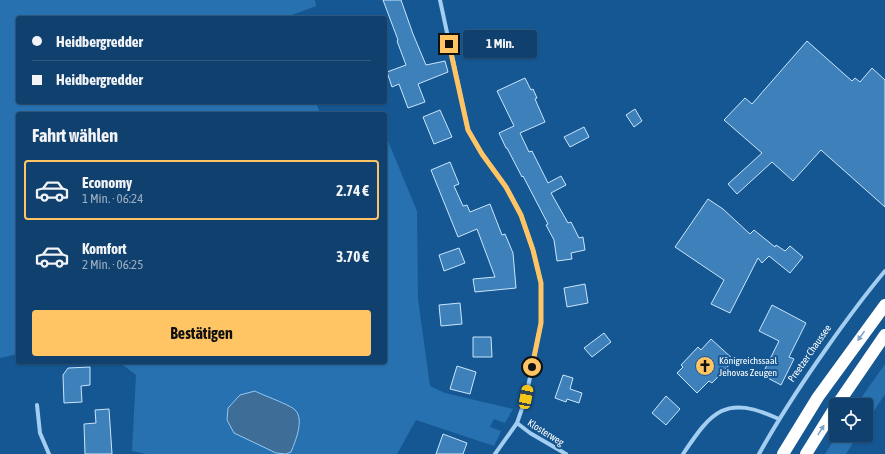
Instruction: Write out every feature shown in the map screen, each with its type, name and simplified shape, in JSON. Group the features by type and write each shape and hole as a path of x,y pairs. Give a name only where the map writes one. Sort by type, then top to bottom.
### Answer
{"highway":[{"path":"784,454 818,397 885,305"},
{"path":"841,398 885,335"},
{"path":"806,454 829,416"}],"street":[{"path":"440,0 468,130 482,154 506,187 521,215 533,250 541,283 541,323 526,397 517,423 495,454"},
{"name":"Preetzer Chaussee","path":"759,454 779,419 840,329 885,271"},
{"path":"37,405 40,433 50,454"},
{"path":"683,454 702,426 716,413 732,407 750,408 779,419"},
{"name":"Klosterweg","path":"517,423 530,433 566,454"}],"shaded area":[{"path":"0,0 315,0 316,6 289,16 16,16 16,104 317,104 319,112 16,112 16,354 0,358"},
{"path":"387,139 417,211 418,299 430,386 445,393 513,409 505,423 494,419 490,427 501,431 494,446 416,420 397,454 286,454 291,452 240,395 228,408 227,420 247,436 262,445 285,454 146,454 132,451 136,375 122,364 387,364"},
{"path":"885,364 885,394 873,412 873,398 861,398"},
{"path":"255,391 288,405 298,414 298,431 291,452 286,454 276,453 234,433 227,420 228,408 240,395"},
{"path":"833,442 854,442 846,454 825,454"}],"building":[{"path":"383,0 401,0 426,65 445,61 448,72 418,84 425,102 408,108 399,84 392,87 387,72 406,65"},
{"path":"807,41 852,81 855,78 860,82 872,68 885,80 885,207 821,150 793,181 772,162 737,194 728,184 762,153 724,120 745,98 752,104"},
{"path":"525,78 531,90 533,89 537,98 535,99 545,122 520,133 529,152 532,151 548,183 561,176 566,185 551,193 568,223 571,222 579,238 583,237 585,250 571,253 572,259 557,261 554,240 546,225 548,224 499,133 514,126 497,91"},
{"path":"635,109 642,121 634,127 626,115"},
{"path":"440,110 452,137 434,144 423,117"},
{"path":"584,127 589,137 570,147 564,137"},
{"path":"450,162 459,184 454,186 463,206 467,205 470,212 490,204 502,235 505,234 513,253 516,288 475,292 473,279 495,277 477,229 458,237 431,170"},
{"path":"708,199 723,209 750,234 754,230 775,247 776,245 785,251 790,246 803,257 790,273 769,256 762,263 758,258 730,313 711,304 724,280 675,247"},
{"path":"459,248 465,263 444,271 439,255"},
{"path":"585,284 588,303 567,307 564,288"},
{"path":"460,303 462,324 441,326 439,305"},
{"path":"772,305 806,323 789,357 794,359 781,385 762,375 779,341 759,331"},
{"path":"604,333 611,342 592,357 584,348"},
{"path":"473,337 491,337 492,357 473,357"},
{"name":"Königreichssaal Jehovas Zeugen","path":"711,339 734,360 712,383 709,381 697,393 677,373 683,367 681,365 698,347 701,350"},
{"path":"457,366 476,372 470,394 450,389"},
{"path":"90,367 90,385 81,386 82,402 64,403 63,375 68,368"},
{"path":"563,375 573,378 570,389 582,393 579,403 567,399 566,402 555,398"},
{"path":"666,396 680,409 666,425 652,413"},
{"path":"109,409 112,454 85,454 84,424 96,423 95,410"},
{"path":"443,434 467,443 463,454 436,454"}],"place":[{"name":"Königreichssaal Jehovas Zeugen","path":"705,366"}],"route":[{"path":"449,44 468,130 482,154 506,187 521,215 533,250 541,283 541,323 532,367"}]}
